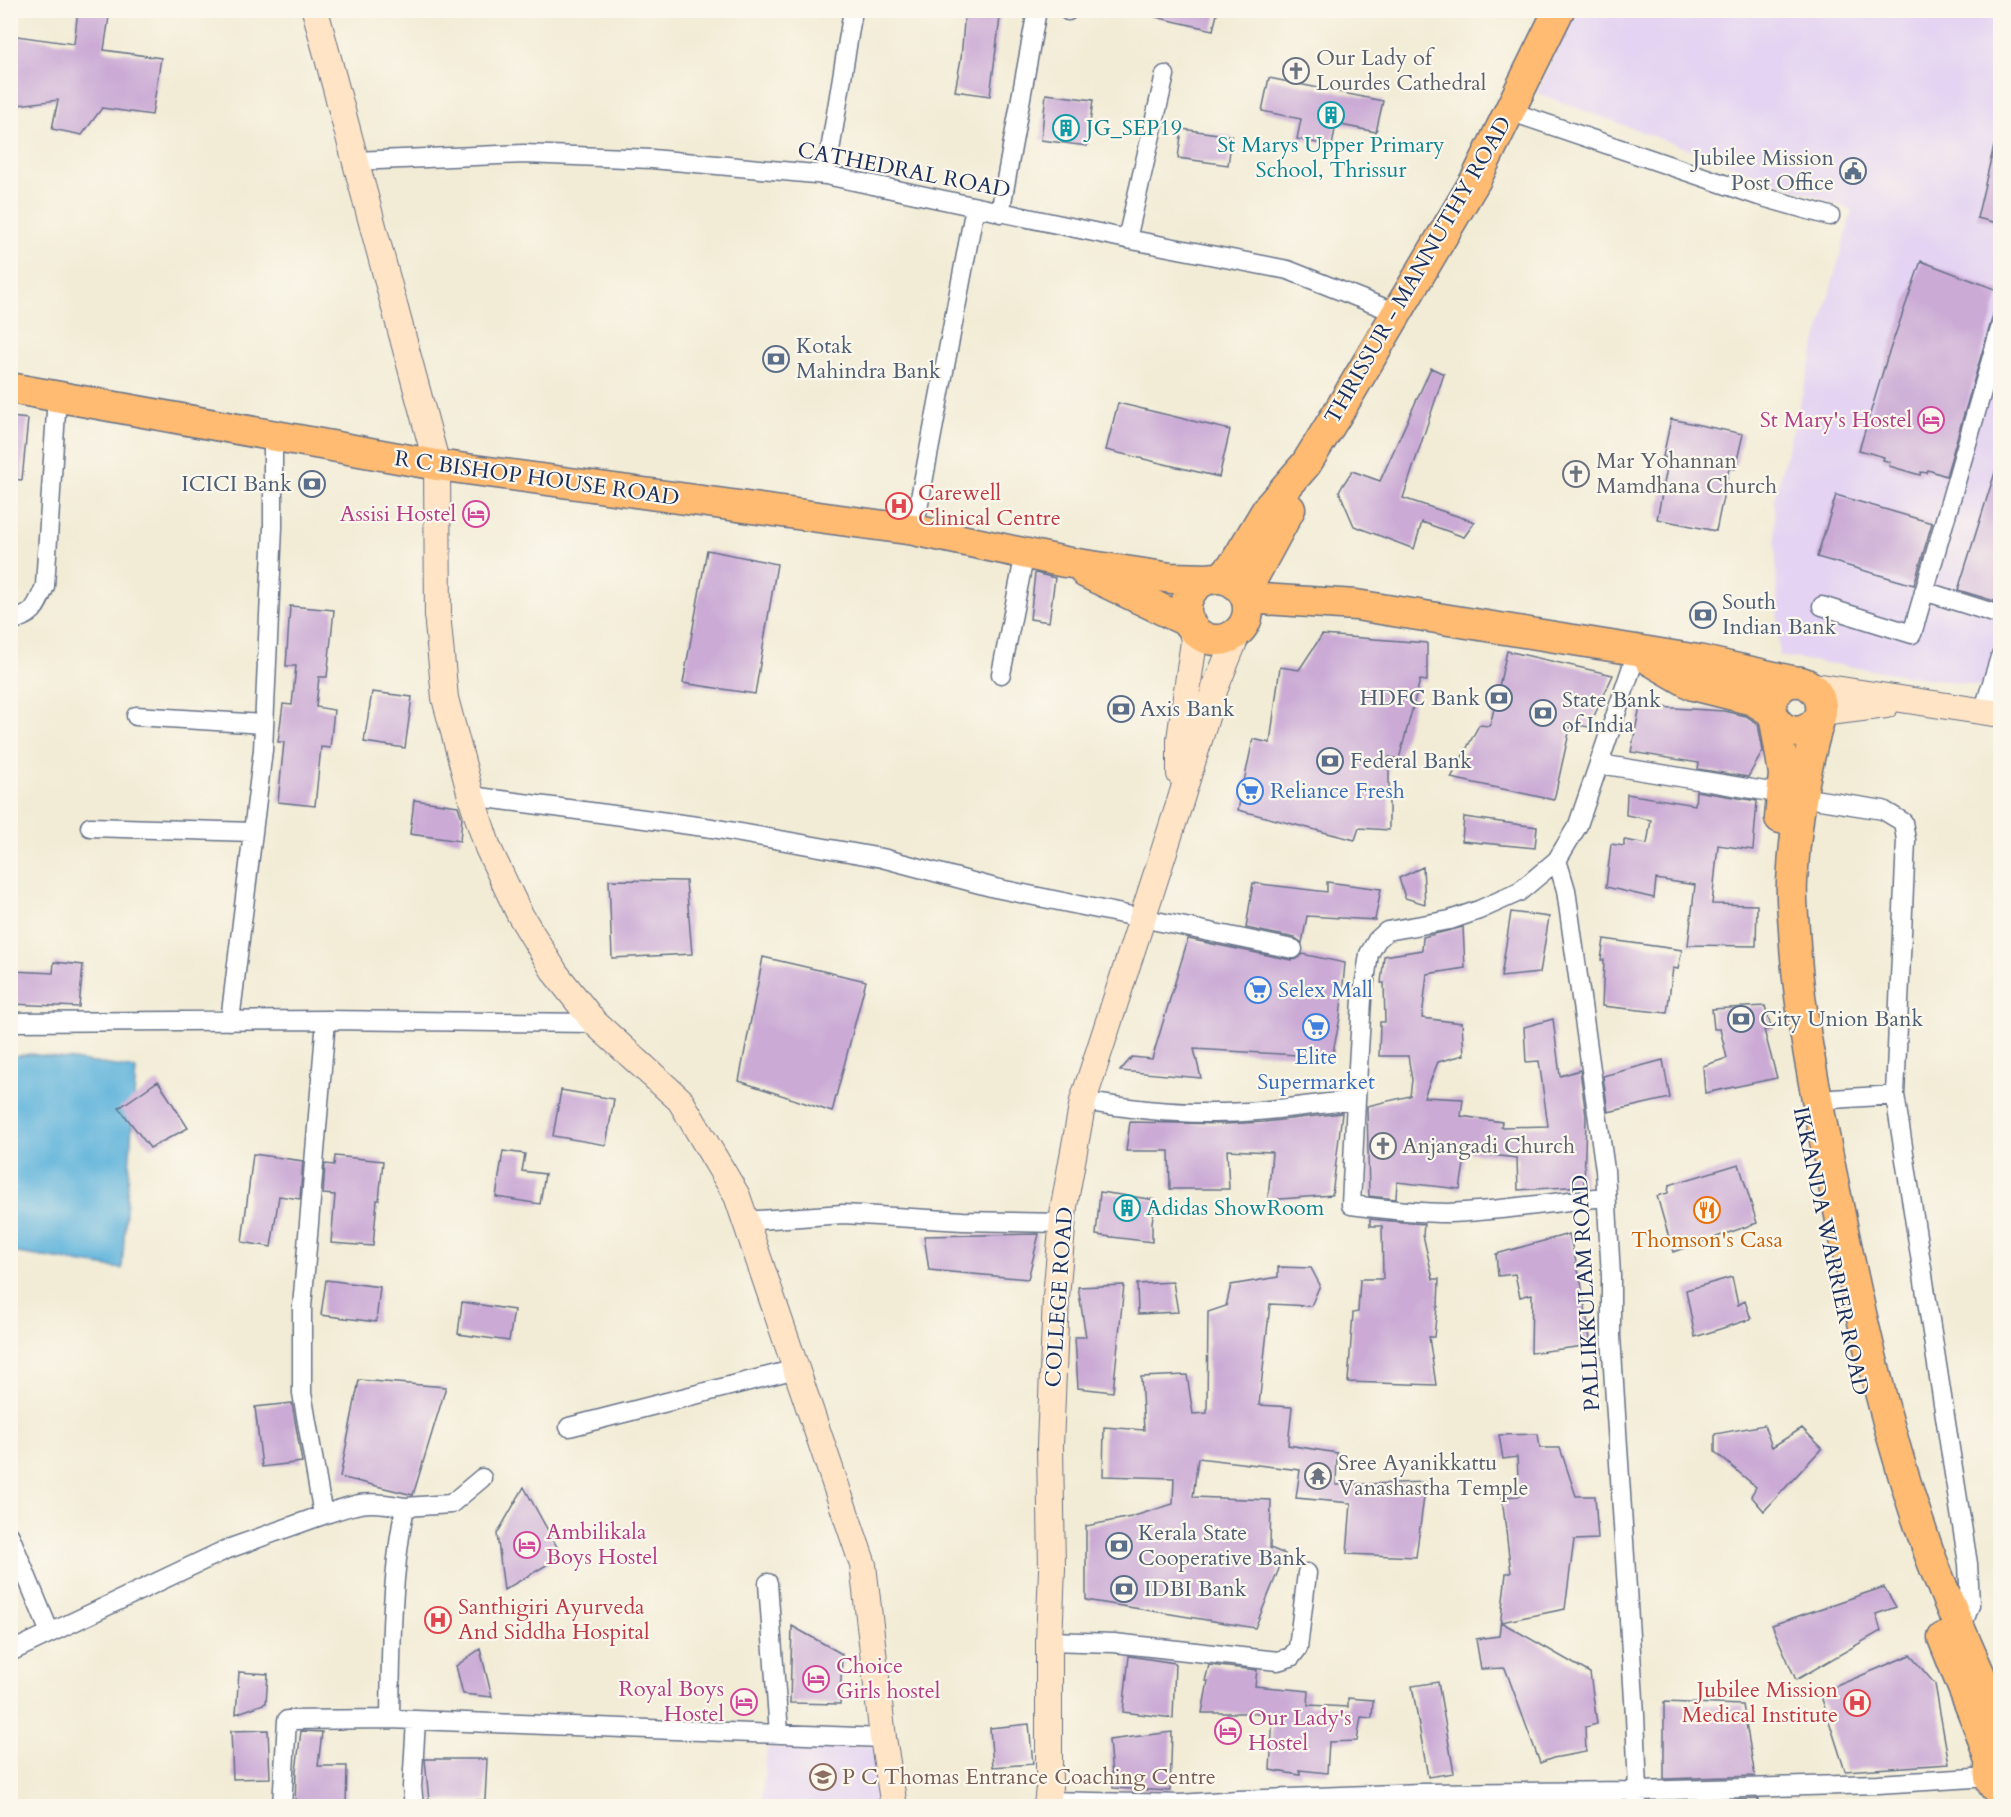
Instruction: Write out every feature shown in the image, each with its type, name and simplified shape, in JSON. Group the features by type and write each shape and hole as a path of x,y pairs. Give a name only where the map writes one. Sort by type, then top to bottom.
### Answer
{"main road":[{"name":"THRISSUR - MANNUTHY ROAD","path":"1191,624 1187,614 1190,595 1203,582 1234,601 1235,563 1269,508 1306,464 1476,179 1559,10"},
{"name":"R C BISHOP HOUSE ROAD","path":"10,388 437,465 914,530 1065,562"},
{"path":"1065,562 1171,578 1234,601 1356,605 1425,618 1492,626 1637,652 1698,660 1802,683 1819,695 1820,716 1809,729 1801,732 1786,730 1753,700 1693,685 1637,652"},
{"path":"1065,562 1126,594 1173,613 1191,624 1199,634 1208,638 1219,640 1229,637 1234,601"},
{"path":"1773,716 1775,695 1780,688 1802,683"},
{"name":"IKKANDA WARRIER ROAD","path":"1773,716 1784,774 1792,796 1792,883 1797,976 1817,1100 1853,1282 1889,1426 1928,1550 2001,1721"},
{"name":"IKKANDA WARRIER ROAD","path":"1820,716 1792,796 1772,881 1777,981 1834,1284 1870,1435 1909,1556 1995,1772"}],"street":[{"path":"315,10 437,465 438,624 445,698 471,796 488,848 519,914 556,974 595,1023 680,1100 737,1196 863,1565 883,1738 894,1806"},
{"path":"826,175 853,10"},
{"path":"1000,213 1037,10"},
{"path":"1127,239 1165,75"},
{"path":"1509,111 1759,195 1830,216"},
{"name":"CATHEDRAL ROAD","path":"354,160 535,155 652,159 826,175 1000,213 1288,270 1397,313"},
{"path":"914,530 975,207"},
{"path":"1821,606 1911,634 2001,329"},
{"path":"10,621 28,616 38,604 45,586 57,396"},
{"path":"230,1021 264,724 273,527 273,435"},
{"path":"1001,674 1025,553"},
{"path":"1924,591 2001,615"},
{"name":"COLLEGE ROAD","path":"1049,1805 1049,1641 1052,1569 1050,1446 1056,1297 1063,1223 1083,1101 1215,687 1234,601"},
{"path":"1179,805 1180,738 1194,641 1191,624"},
{"path":"1606,1197 1446,1213 1351,1205 1362,1000 1369,954 1377,940 1387,931 1450,920 1509,897 1519,892 1557,860 1578,825 1637,652"},
{"path":"1802,683 1992,713 2001,657"},
{"path":"1820,716 1916,701"},
{"path":"136,717 264,724"},
{"path":"1600,764 1883,810 1903,822 1906,840 1895,1095 1968,1564 1970,1605 1961,1630"},
{"path":"471,796 712,828 882,858 995,888 1293,949"},
{"path":"90,827 253,832"},
{"name":"PALLIKKULAM ROAD","path":"1557,860 1566,890 1605,1170 1611,1276 1611,1336 1635,1716 1637,1798"},
{"path":"10,1022 326,1020 595,1023"},
{"path":"323,1515 302,1393 302,1318 326,1020"},
{"path":"1817,1100 1895,1095"},
{"path":"1083,1101 1138,1110 1207,1113 1262,1111 1356,1100"},
{"path":"746,1221 843,1214 963,1221 1063,1223"},
{"path":"569,1426 796,1369"},
{"path":"10,1652 225,1550 352,1504 376,1502 405,1507 451,1504 482,1478"},
{"path":"390,1719 391,1648 397,1545 405,1507"},
{"path":"10,1536 50,1633"},
{"path":"1049,1641 1114,1643 1278,1661 1291,1657 1298,1648 1307,1573"},
{"path":"768,1583 779,1733"},
{"path":"282,1806 287,1720 390,1719 883,1738"},
{"path":"414,1806 412,1787 416,1721"},
{"path":"1049,1805 1180,1804 1421,1793 1637,1798 1878,1784 1995,1772"}],"shaded area":[{"path":"1573,11 2000,11 2000,689 1779,656 1774,499 1852,210 1537,93"},
{"name":"P C Thomas Entrance Coaching Centre","path":"873,1746 889,1806 761,1806 767,1748"}],"water":[{"path":"31,1054 136,1069 122,1269 11,1252 11,1057"}],"building":[{"path":"78,10 110,10 104,50 161,58 152,115 102,108 82,135 52,129 58,100 10,106 10,35 74,44"},
{"path":"965,10 1001,10 990,96 955,91 961,59"},
{"path":"1156,10 1218,10 1213,30 1155,17"},
{"name":"St Marys Upper Primary School, Thrissur","path":"1269,78 1383,101 1376,132 1336,124 1332,146 1297,139 1301,119 1262,111"},
{"name":"JG_SEP19","path":"1046,94 1093,100 1087,146 1041,140"},
{"name":"JG_SEP19","path":"1182,129 1232,136 1228,165 1178,158"},
{"path":"1994,146 2001,146 2001,224 1977,218"},
{"path":"1921,261 2000,291 1946,476 1928,470 1927,473 1921,472 1920,475 1889,466 1890,462 1883,460 1884,457 1859,450 1887,358"},
{"path":"1431,368 1444,374 1403,498 1475,522 1464,537 1422,522 1414,549 1354,526 1339,491 1352,471 1380,481"},
{"path":"1118,403 1230,430 1219,477 1106,450"},
{"path":"10,417 28,419 22,480 10,479"},
{"path":"1671,419 1743,434 1735,469 1729,468 1716,531 1657,519 1669,458 1663,457"},
{"path":"1997,466 2001,467 2001,603 1958,590"},
{"path":"1836,495 1932,523 1914,585 1817,557"},
{"path":"707,550 777,564 755,694 683,683"},
{"path":"1035,573 1055,578 1049,622 1030,619"},
{"path":"290,606 334,610 327,677 319,677 316,707 334,710 330,748 321,747 315,806 278,802 284,742 278,742 283,704 292,705 296,666 286,666"},
{"path":"1322,635 1427,643 1427,681 1420,680 1399,759 1389,757 1389,830 1359,828 1355,840 1238,810 1253,739 1270,743 1280,667 1299,670"},
{"path":"1507,651 1613,675 1589,727 1571,724 1554,800 1451,778 1479,725 1490,726"},
{"path":"372,692 412,697 405,748 364,742"},
{"path":"1640,706 1724,711 1746,716 1758,724 1763,751 1748,777 1698,769 1699,763 1631,752"},
{"path":"1696,791 1757,801 1753,850 1718,845 1712,904 1757,905 1756,946 1688,945 1695,885 1656,879 1654,898 1606,887 1611,844 1624,846 1624,840 1647,844 1651,820 1626,815 1627,794 1695,805"},
{"path":"414,800 458,806 462,818 460,841 410,834"},
{"path":"1464,817 1537,827 1535,848 1462,841"},
{"path":"1423,867 1425,904 1405,898 1399,878"},
{"path":"609,880 686,881 692,954 612,958"},
{"path":"1327,882 1381,889 1375,920 1307,916 1302,943 1295,938 1246,928 1253,883 1327,892"},
{"path":"1511,912 1549,917 1540,973 1501,977"},
{"path":"1463,927 1465,968 1427,974 1422,1018 1462,1023 1464,1055 1438,1062 1424,1097 1463,1099 1461,1116 1502,1122 1501,1127 1548,1126 1539,1061 1526,1062 1524,1027 1553,1019 1560,1076 1580,1070 1586,1117 1584,1186 1518,1190 1517,1158 1466,1152 1460,1189 1397,1182 1396,1199 1369,1196 1367,1106 1410,1096 1412,1080 1408,1056 1379,1056 1380,1022 1385,1022 1384,983 1381,983 1384,956 1422,950 1423,937"},
{"name":"Selex Mall","path":"1188,939 1291,960 1297,959 1302,954 1345,963 1340,1018 1332,1057 1194,1049 1201,1078 1120,1071 1132,1057 1152,1059"},
{"path":"1604,939 1682,950 1678,969 1673,968 1667,1013 1602,1006 1604,960 1601,960"},
{"path":"763,957 866,981 832,1112 739,1081"},
{"path":"54,962 83,965 79,1007 12,1004 13,971 53,973"},
{"path":"1765,1006 1772,1030 1764,1030 1777,1078 1705,1093 1703,1066 1727,1058 1720,1029 1714,1029 1712,1009"},
{"path":"1663,1060 1670,1098 1608,1112 1603,1076"},
{"path":"158,1081 188,1128 150,1148 119,1108"},
{"path":"561,1090 614,1099 606,1145 553,1136"},
{"path":"1342,1113 1332,1195 1268,1200 1272,1152 1227,1150 1229,1189 1170,1189 1169,1151 1126,1151 1130,1122 1225,1124"},
{"path":"503,1151 525,1154 522,1171 545,1174 540,1204 496,1197"},
{"path":"253,1154 303,1161 300,1199 279,1196 271,1247 242,1242"},
{"path":"335,1156 383,1161 373,1246 331,1243 335,1195 323,1194 325,1164 334,1165"},
{"name":"Thomson's Casa","path":"1739,1164 1757,1223 1673,1252 1657,1196 1668,1193 1669,1185"},
{"path":"1100,1192 1156,1200 1152,1222 1152,1242 1096,1235"},
{"path":"1370,1219 1424,1224 1423,1235 1433,1279 1439,1279 1434,1337 1429,1337 1436,1385 1348,1382 1353,1313 1358,1312 1360,1279 1383,1279 1382,1226 1370,1226"},
{"path":"1039,1234 1028,1279 929,1270 924,1236"},
{"path":"1569,1234 1581,1282 1591,1345 1531,1353 1532,1294 1520,1297 1515,1274 1498,1276 1496,1254"},
{"path":"1278,1267 1311,1268 1320,1285 1311,1306 1270,1304 1259,1405 1292,1407 1288,1445 1337,1453 1336,1485 1426,1482 1416,1557 1347,1554 1351,1503 1296,1498 1300,1470 1198,1458 1193,1497 1271,1500 1270,1548 1285,1554 1255,1628 1086,1600 1086,1526 1131,1517 1173,1504 1174,1478 1103,1476 1104,1427 1144,1430 1141,1377 1187,1375 1193,1414 1207,1413 1208,1312 1226,1306 1231,1285 1278,1277"},
{"path":"1732,1277 1738,1305 1745,1301 1751,1319 1695,1337 1686,1290"},
{"path":"326,1280 380,1287 376,1322 321,1315"},
{"path":"1173,1282 1178,1312 1138,1314 1137,1284"},
{"path":"1124,1285 1113,1392 1078,1388 1075,1337 1086,1337 1078,1287"},
{"path":"462,1302 514,1310 509,1341 458,1334"},
{"path":"359,1380 446,1387 413,1495 340,1477"},
{"path":"292,1403 302,1462 262,1467 255,1407"},
{"path":"1764,1425 1772,1447 1802,1428 1822,1448 1764,1511 1751,1496 1756,1487 1715,1452 1715,1434"},
{"path":"1538,1434 1540,1448 1560,1448 1576,1496 1595,1496 1598,1539 1574,1540 1565,1609 1501,1622 1590,1673 1597,1724 1585,1727 1586,1752 1553,1758 1540,1763 1505,1668 1481,1669 1476,1639 1499,1636 1506,1573 1511,1573 1502,1497 1519,1496 1517,1457 1503,1459 1499,1435"},
{"name":"Ambilikala Boys Hostel","path":"524,1487 562,1556 504,1590 497,1534"},
{"path":"1884,1587 1896,1607 1876,1614 1881,1631 1796,1680 1772,1625"},
{"name":"Choice Girls hostel","path":"792,1626 842,1654 840,1704 790,1703"},
{"path":"480,1649 492,1697 463,1694 456,1666"},
{"path":"1910,1655 1935,1684 1949,1764 1845,1771 1820,1693"},
{"path":"1129,1656 1175,1663 1173,1718 1123,1712"},
{"path":"1209,1665 1257,1670 1255,1686 1309,1691 1308,1705 1348,1707 1348,1698 1373,1700 1372,1718 1361,1717 1357,1741 1329,1742 1327,1773 1300,1770 1300,1775 1270,1770 1273,1713 1202,1713"},
{"path":"239,1672 268,1674 266,1703 236,1714"},
{"path":"1438,1682 1454,1773 1428,1777 1412,1686"},
{"path":"1664,1702 1743,1705 1755,1776 1664,1779"},
{"path":"1029,1724 1033,1764 993,1767 990,1728"},
{"path":"268,1730 270,1778 233,1779 231,1731"},
{"path":"301,1731 322,1732 318,1766 347,1766 346,1806 295,1806"},
{"path":"1172,1732 1170,1791 1113,1788 1109,1740"},
{"path":"425,1759 487,1759 485,1800 429,1801"},
{"path":"1759,1799 1760,1806 1690,1806 1688,1801"}],"place":[{"name":"Our Lady of Lourdes Cathedral","path":"1296,71"},
{"name":"St Marys Upper Primary School, Thrissur","path":"1331,115"},
{"name":"JG_SEP19","path":"1066,128"},
{"name":"Jubilee Mission Post Office","path":"1853,171"},
{"name":"Kotak Mahindra Bank","path":"776,359"},
{"name":"St Mary's Hostel","path":"1931,420"},
{"name":"Mar Yohannan Mamdhana Church","path":"1576,474"},
{"name":"ICICI Bank","path":"312,484"},
{"name":"Carewell Clinical Centre","path":"899,506"},
{"name":"Assisi Hostel","path":"476,514"},
{"name":"South Indian Bank","path":"1703,615"},
{"name":"HDFC Bank","path":"1499,698"},
{"name":"Axis Bank","path":"1121,709"},
{"name":"State Bank of India","path":"1543,713"},
{"name":"Federal Bank","path":"1330,761"},
{"name":"Reliance Fresh","path":"1250,791"},
{"name":"Selex Mall","path":"1258,990"},
{"name":"City Union Bank","path":"1741,1019"},
{"name":"Elite Supermarket","path":"1316,1027"},
{"name":"Anjangadi Church","path":"1383,1146"},
{"name":"Adidas ShowRoom","path":"1127,1208"},
{"name":"Thomson's Casa","path":"1707,1210"},
{"name":"Sree Ayanikkattu Vanashastha Temple","path":"1318,1476"},
{"name":"Ambilikala Boys Hostel","path":"527,1545"},
{"name":"Kerala State Cooperative Bank","path":"1119,1546"},
{"name":"IDBI Bank","path":"1124,1589"},
{"name":"Santhigiri Ayurveda And Siddha Hospital","path":"438,1620"},
{"name":"Choice Girls hostel","path":"816,1679"},
{"name":"Royal Boys Hostel","path":"744,1702"},
{"name":"Jubilee Mission Medical Institute","path":"1857,1703"},
{"name":"Our Lady's Hostel","path":"1228,1731"},
{"name":"P C Thomas Entrance Coaching Centre","path":"823,1777"}]}
